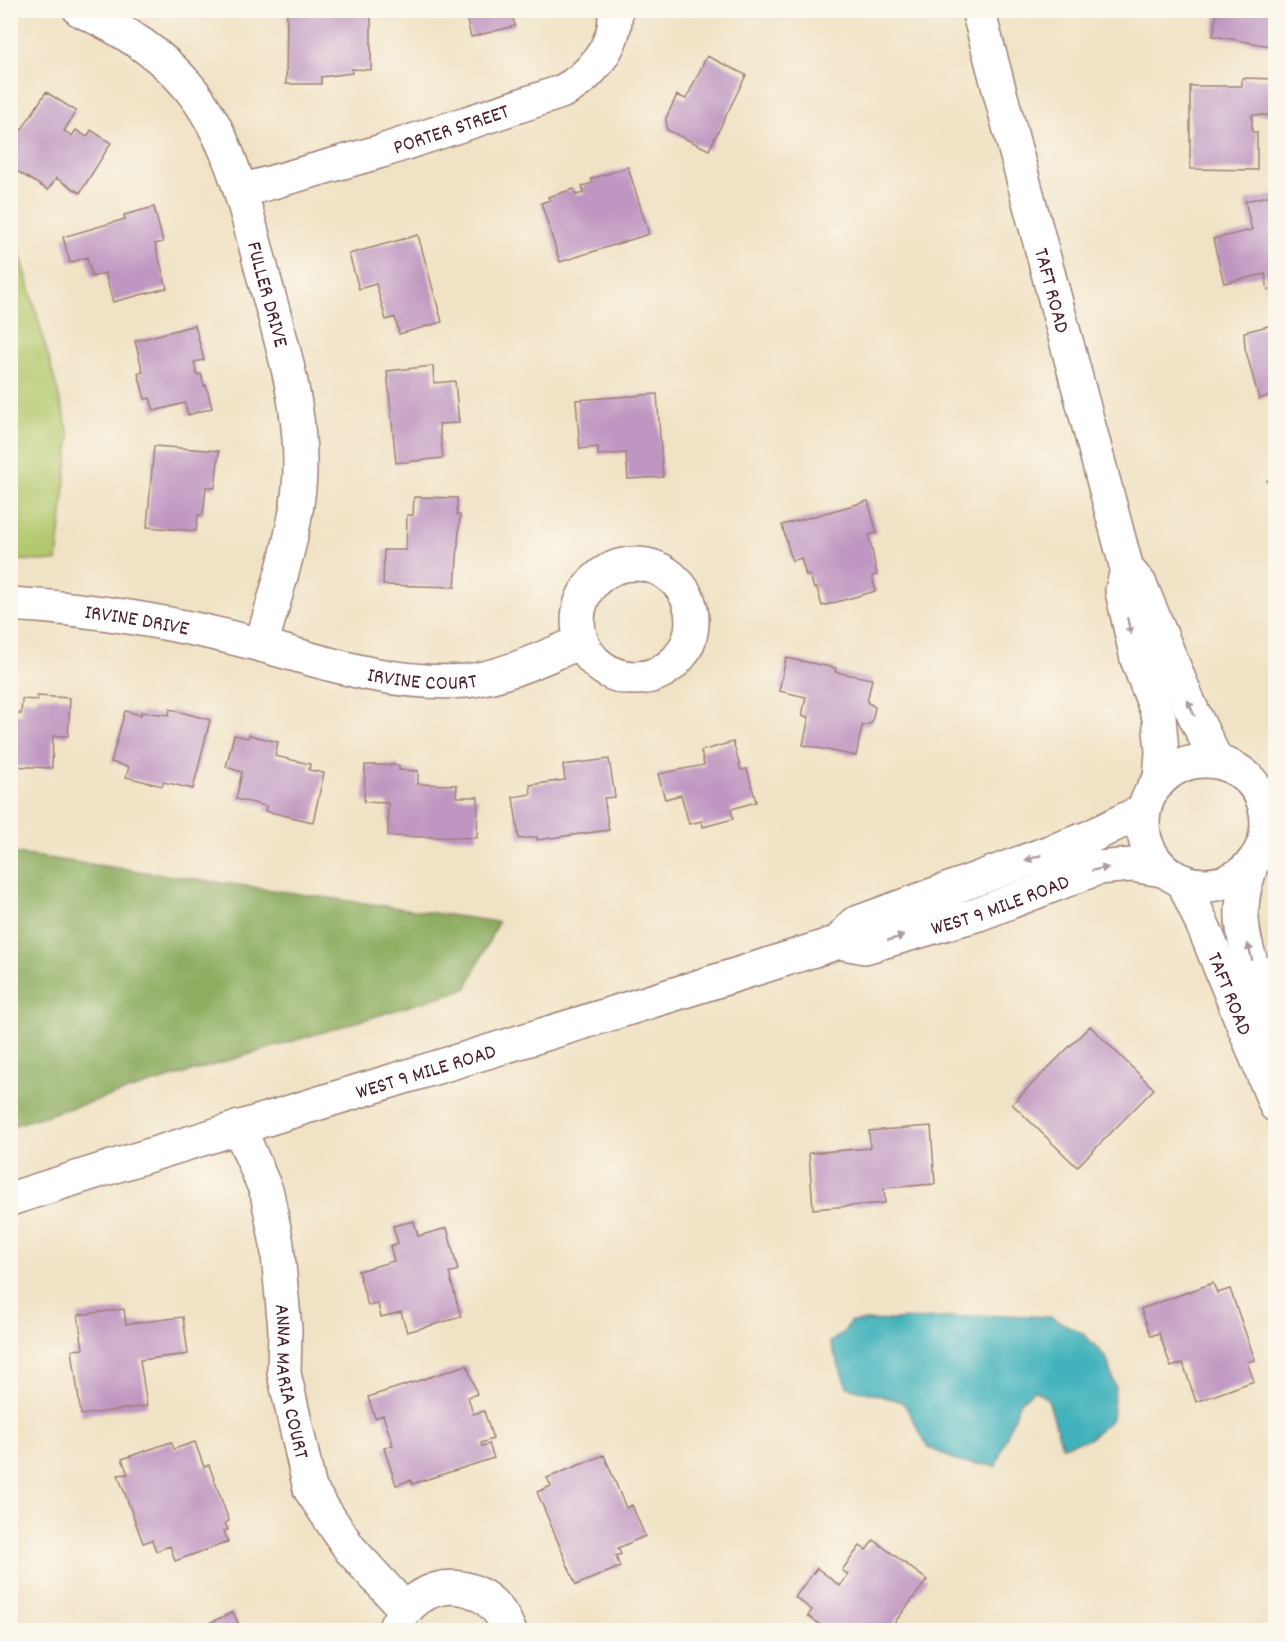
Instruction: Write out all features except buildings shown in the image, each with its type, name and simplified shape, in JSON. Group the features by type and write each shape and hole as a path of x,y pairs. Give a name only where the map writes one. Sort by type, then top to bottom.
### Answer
{"street":[{"name":"FULLER DRIVE","path":"80,10 148,49 189,86 225,149 241,191 295,392 301,469 296,508 261,645"},
{"name":"PORTER STREET","path":"241,191 382,151 561,92 578,84 606,50 615,10"},
{"name":"TAFT ROAD","path":"978,10 1127,569 1140,584 1191,708 1216,760"},
{"name":"TAFT ROAD","path":"1127,569 1122,591 1137,659 1159,717 1162,752 1160,780"},
{"name":"IRVINE DRIVE","path":"10,604 63,607 148,618 261,645"},
{"name":"IRVINE COURT","path":"261,645 358,672 399,680 438,682 468,680 509,671 582,642"},
{"path":"1216,760 1264,783 1262,799 1267,821 1264,848 1238,875 1215,883 1172,876 1150,851 1145,832 1144,810 1150,794 1160,780 1177,767 1216,760"},
{"name":"WEST 9 MILE ROAD","path":"839,942 854,924 1088,838 1144,810"},
{"name":"TAFT ROAD","path":"1264,848 1242,899 1243,926 1250,956 1275,1027"},
{"name":"WEST 9 MILE ROAD","path":"10,1199 239,1126 595,1020 839,942 865,946 979,914 1098,868 1132,865 1172,876"},
{"name":"TAFT ROAD","path":"1172,876 1208,935 1275,1106"},
{"name":"ANNA MARIA COURT","path":"239,1126 267,1193 278,1244 285,1329 284,1373 310,1489 400,1620"},
{"path":"400,1620 413,1601 432,1590 452,1587 473,1590 491,1601 504,1617 509,1630"}],"green space":[{"path":"11,234 16,238 70,437 57,561 11,560"},
{"path":"11,853 498,922 466,989 11,1126"}],"water":[{"path":"1005,1315 1051,1317 1084,1334 1107,1359 1115,1386 1112,1419 1089,1439 1062,1446 1048,1399 1034,1390 1019,1403 996,1466 959,1462 928,1447 903,1402 847,1387 830,1342 844,1332 850,1322"}]}
